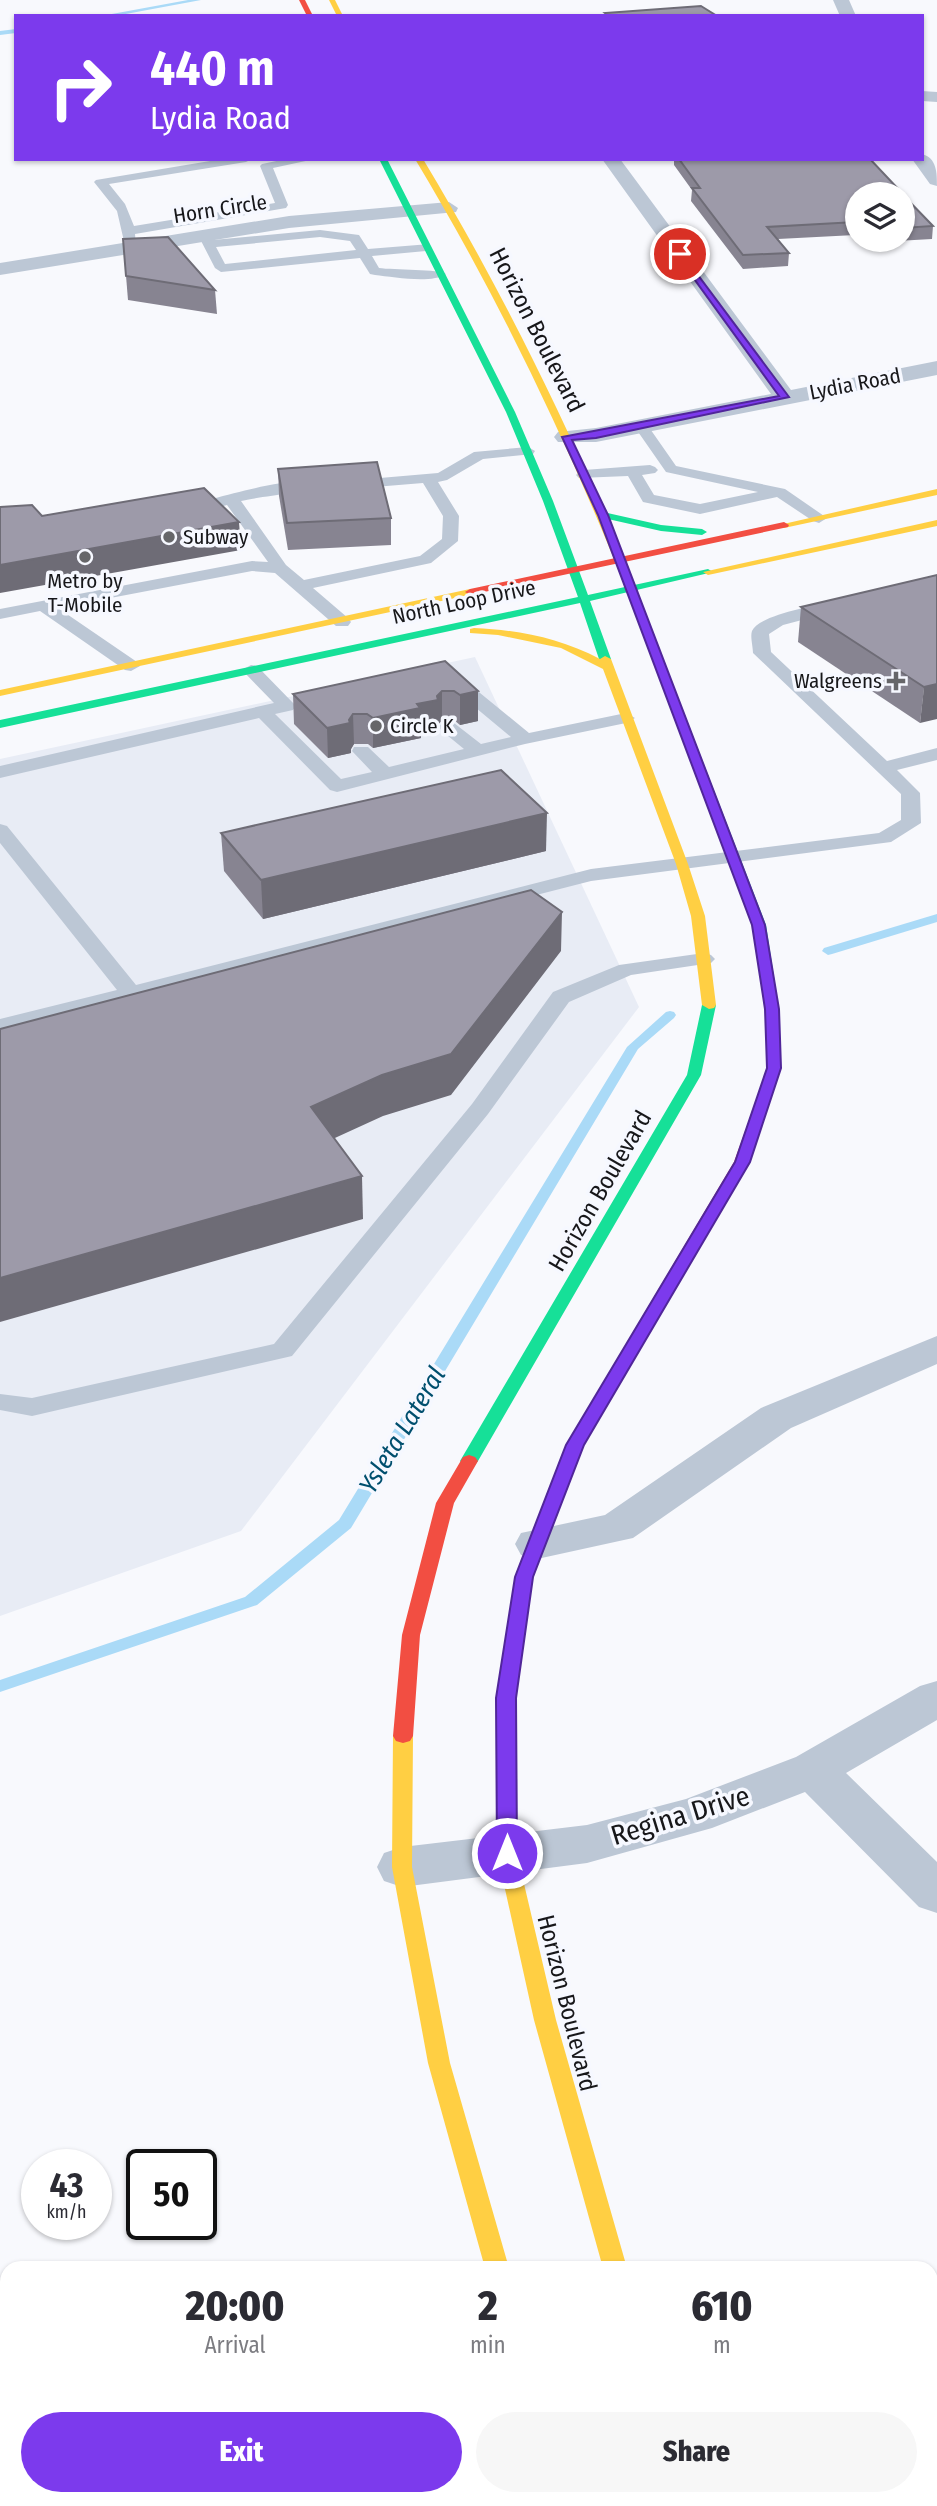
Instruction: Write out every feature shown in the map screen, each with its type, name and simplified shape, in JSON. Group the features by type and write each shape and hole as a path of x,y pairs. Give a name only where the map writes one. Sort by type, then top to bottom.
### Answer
{"main road":[{"name":"Horizon Boulevard","path":"384,161 407,211 487,362 528,451 682,864 698,916 710,1000 694,1075 445,1503 411,1635 401,1759 402,1867 439,2063 496,2261"},
{"name":"Horizon Boulevard","path":"420,161 482,271 603,515 759,925 772,1009 774,1068 743,1162 575,1445 524,1577 506,1698 507,1853 545,2020 613,2261"},
{"path":"426,247 451,254 482,271"},
{"name":"North Loop Drive","path":"0,694 937,492"},
{"path":"603,515 661,528 700,532 756,531"},
{"name":"North Loop Drive","path":"0,724 937,523"},
{"path":"440,629 498,632 564,645 608,667"}],"street":[{"path":"612,161 785,397"},
{"path":"923,161 937,180"},
{"name":"Horn Circle","path":"0,269 129,239 206,239 285,214 449,208"},
{"name":"Lydia Road","path":"566,437 596,435 937,368"},
{"path":"537,1544 618,1527 776,1418 937,1349"},
{"name":"Regina Drive","path":"402,1867 587,1844 695,1815 813,1770 937,1698"},
{"path":"813,1770 937,1893"}],"lane":[{"path":"233,161 100,182 126,213 129,239 285,214 266,166 297,161"},
{"path":"426,247 365,254 221,268 206,239 318,233 355,238 365,254 375,271 404,275 440,274"},
{"path":"641,426 671,469"},
{"path":"172,512 291,486 442,477 479,455 528,451"},
{"path":"584,475 636,477 671,469 780,492 820,518"},
{"path":"636,477 675,490"},
{"path":"636,477 648,499 700,509 780,492"},
{"path":"301,586 425,560 450,541 451,516 428,478"},
{"path":"706,495 737,501"},
{"path":"232,500 280,568 342,622"},
{"path":"0,614 252,566 280,568"},
{"path":"0,1026 590,876 884,838 911,823 911,793 762,653 760,632 777,621 845,604"},
{"path":"42,606 131,666"},
{"path":"251,670 287,706"},
{"path":"439,682 452,679 525,740"},
{"path":"0,772 262,711 287,706 307,708"},
{"path":"262,711 337,786 626,718"},
{"path":"448,727 478,751"},
{"path":"361,751 385,774"},
{"path":"884,768 937,754"},
{"path":"0,830 130,992"},
{"path":"0,1402 32,1407 283,1350 480,1109 561,997 626,970 704,959"}],"shaded area":[{"path":"475,657 639,1007 241,1531 0,1616 0,759"}],"building":[{"path":"701,6 714,14 606,14"},
{"path":"680,161 872,161 892,182 845,182 845,223 767,227 789,253 743,255 692,188 700,188"},
{"path":"915,207 933,226 915,227"},
{"path":"168,237 215,290 126,276 123,239"},
{"path":"377,462 391,518 287,523 278,469"},
{"path":"204,488 239,522 0,565 0,507 32,505 42,516"},
{"path":"937,575 937,684 924,687 801,607"},
{"path":"445,661 478,691 460,695 454,691 442,691 437,696 438,700 417,704 420,708 373,718 367,714 353,714 350,723 327,728 293,694"},
{"path":"501,770 547,813 261,880 221,833"},
{"path":"531,890 562,912 451,1054 382,1075 311,1107 362,1176 0,1278 0,1029"}],"waterway":[{"path":"116,14 198,0"},
{"path":"0,33 14,31"},
{"name":"Ysleta Lateral","path":"828,951 937,918"},
{"name":"Ysleta Lateral","path":"0,1686 251,1601 345,1524 633,1047 670,1015"}],"traffic: fast":[{"path":"384,161 511,412 558,527 605,659"},
{"path":"603,515 661,528 702,532"},
{"path":"0,724 708,572"},
{"path":"637,604 759,925 772,1009 774,1068 766,1092"},
{"path":"469,1461 694,1075 709,1005"},
{"path":"511,1871 507,1853 506,1698 524,1577 558,1489"}],"traffic: slow":[{"path":"332,0 339,14"},
{"path":"420,161 464,238 542,388 592,495 637,604"},
{"path":"784,525 937,492"},
{"path":"708,572 937,523"},
{"path":"0,693 470,592"},
{"path":"474,631 498,632 564,645 608,667"},
{"path":"605,659 682,864 698,916 709,1005"},
{"path":"403,1736 402,1867 439,2063 495,2261"},
{"path":"511,1871 545,2020 613,2261"}],"traffic: jam":[{"path":"302,0 309,14"},
{"path":"470,592 784,525"},
{"path":"558,1489 575,1445 742,1162 766,1092"},
{"path":"403,1736 411,1635 445,1503 469,1461"}],"place":[{"name":"Subway","path":"169,537"},
{"name":"Metro by T-Mobile","path":"85,557"},
{"name":"Walgreens","path":"896,681"},
{"name":"Circle K","path":"376,726"}],"route":[{"path":"507,1853 506,1698 524,1577 575,1445 681,1262 743,1162 774,1068 772,1009 759,925 603,515 566,437 596,435 785,397 680,254"}]}
